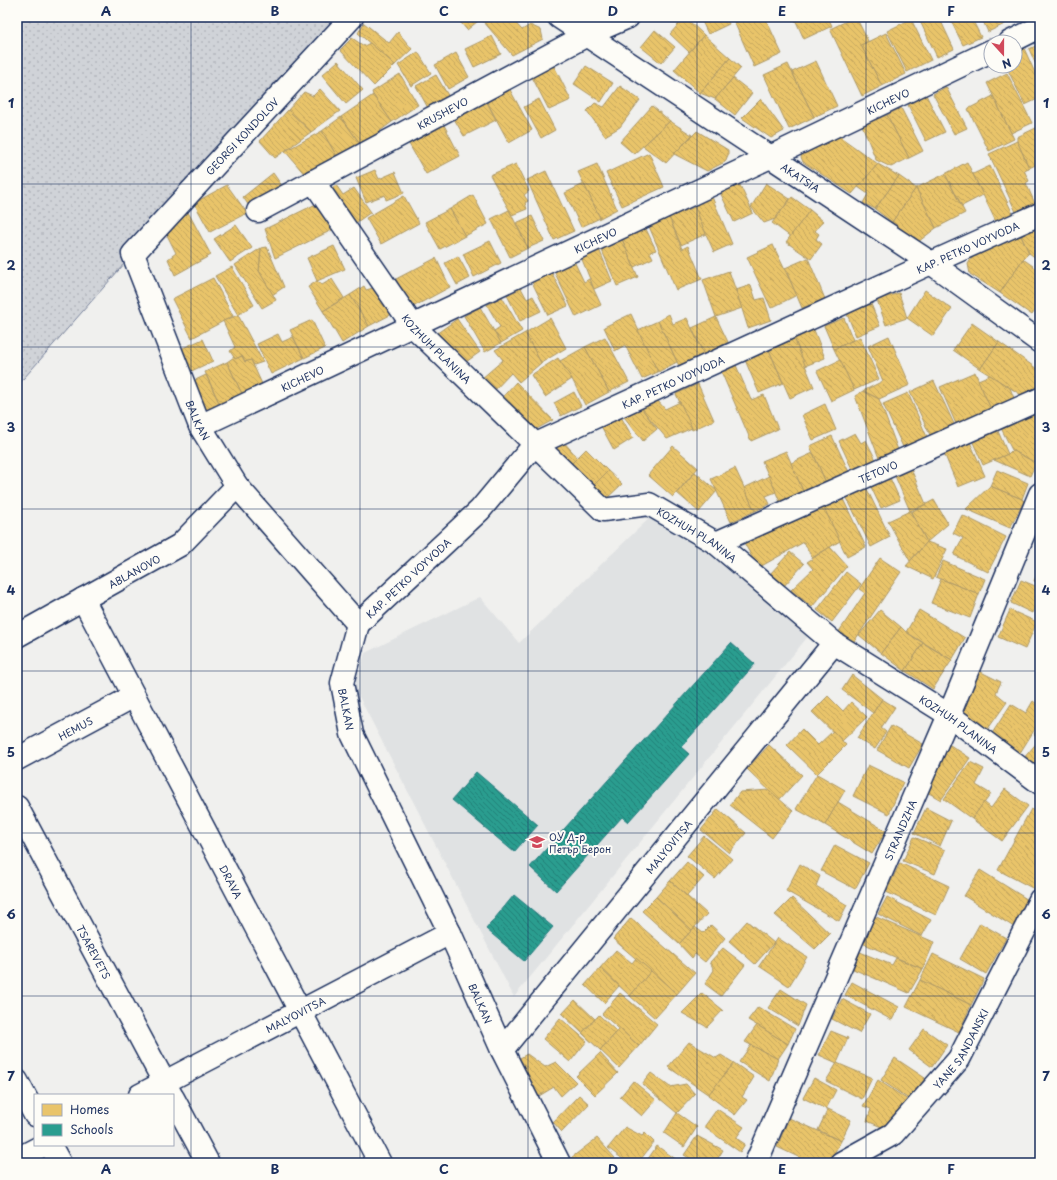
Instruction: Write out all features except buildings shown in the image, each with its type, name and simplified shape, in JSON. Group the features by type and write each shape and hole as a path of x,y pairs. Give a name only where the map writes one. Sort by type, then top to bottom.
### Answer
{"street":[{"name":"GEORGI KONDOLOV","path":"133,254 352,17"},
{"name":"AKATSIA","path":"559,17 931,263 1040,342"},
{"name":"KRUSHEVO","path":"258,211 587,35 628,17"},
{"path":"1023,36 1040,27"},
{"name":"KICHEVO","path":"200,426 983,55"},
{"name":"KOZHUH PLANINA","path":"313,181 413,326 602,510 649,504 716,543 834,643 948,715 1040,783"},
{"name":"KAP. PETKO VOYVODA","path":"358,624 480,510 534,445 1040,214"},
{"name":"BALKAN","path":"133,254 200,426 237,486 358,624 342,683 352,734 450,933 502,1050 559,1163"},
{"name":"TETOVO","path":"716,543 1040,398"},
{"name":"ABLANOVO","path":"17,636 180,545 237,486"},
{"name":"STRANDZHA","path":"756,1163 948,715 1040,494"},
{"name":"DRAVA","path":"83,599 380,1163"},
{"name":"MALYOVITSA","path":"502,1050 834,643"},
{"name":"HEMUS","path":"17,759 134,696"},
{"name":"TSAREVETS","path":"17,808 170,1092"},
{"name":"YANE SANDANSKI","path":"841,1163 893,1134 959,1059 1040,900"},
{"name":"MALYOVITSA","path":"150,1094 170,1092 300,1011 450,933"},
{"path":"17,1080 34,1113"},
{"name":"TSAREVETS","path":"174,1099 208,1163"},
{"path":"17,1159 42,1146"},
{"path":"51,1146 60,1163"}],"shaded area":[{"path":"17,17 352,17 133,254 17,386"},
{"name":"ОУ Д-р Петър Берон","path":"660,508 810,634 514,997 354,687 365,653 480,597 519,643"}],"place":[{"name":"ОУ Д-р Петър Берон","path":"537,842"}]}
